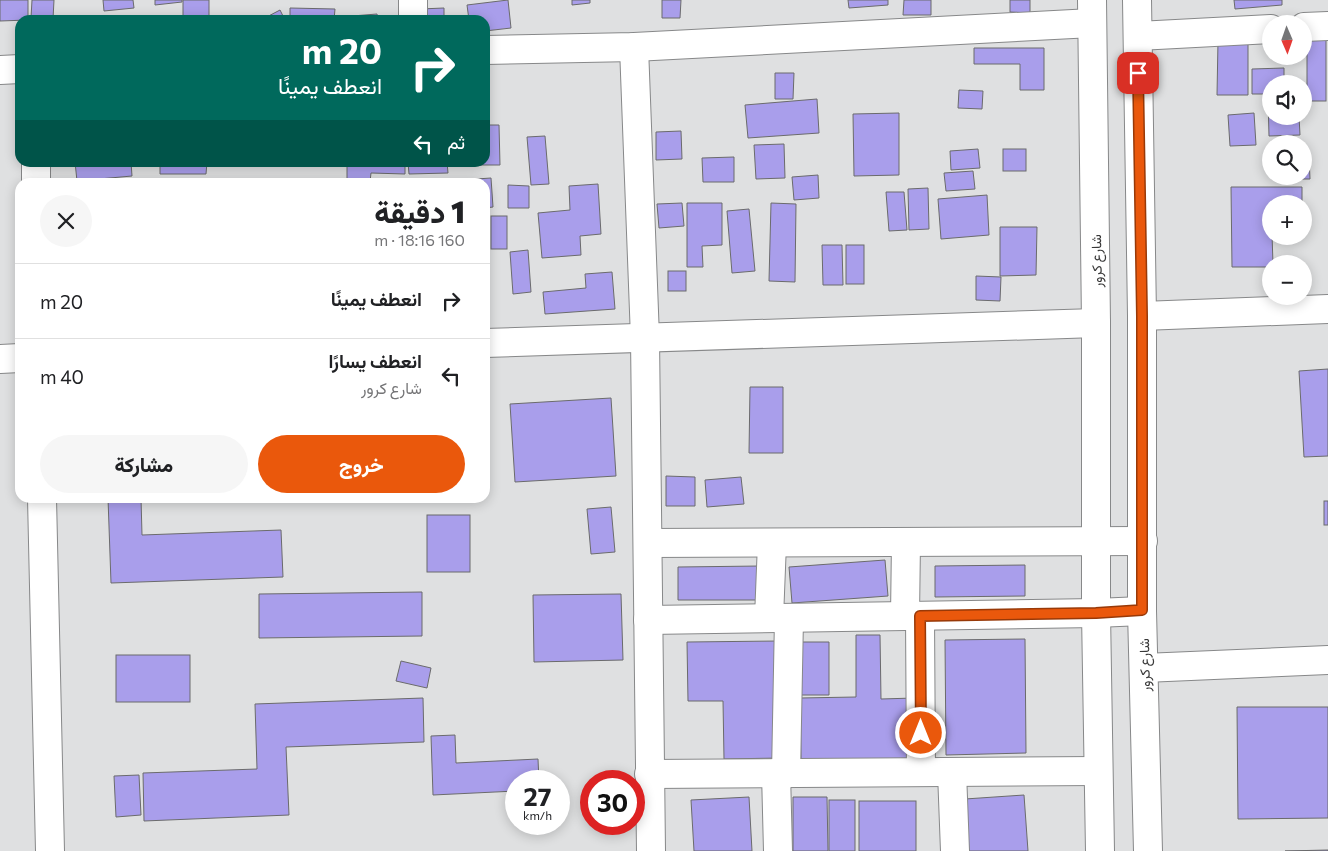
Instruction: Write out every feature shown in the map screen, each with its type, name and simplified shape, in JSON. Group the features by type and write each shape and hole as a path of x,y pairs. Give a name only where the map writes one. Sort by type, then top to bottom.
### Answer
{"street":[{"path":"413,0 413,15"},
{"name":"شارع كرور","path":"1137,0 1142,316 1142,610 1148,851"},
{"path":"490,50 634,47 1092,12"},
{"name":"شارع كرور","path":"1092,12 1096,323 1096,613 1100,851"},
{"path":"1312,27 1328,26"},
{"path":"1138,36 1262,29"},
{"path":"634,47 646,338 650,851"},
{"path":"0,70 15,69"},
{"path":"1142,316 1328,309"},
{"path":"490,343 1096,323"},
{"path":"0,359 15,358"},
{"path":"42,503 50,851"},
{"path":"648,543 1143,541"},
{"path":"772,542 779,618 781,774 778,851"},
{"path":"906,542 921,772"},
{"path":"648,620 1096,613 1142,610"},
{"path":"1144,668 1328,660"},
{"path":"649,774 1098,771"},
{"path":"952,772 954,851"}],"building":[{"path":"0,0 28,0 28,15 15,15 15,20 0,21"},
{"path":"32,0 54,0 53,15 31,15"},
{"path":"103,0 133,0 134,8 104,11"},
{"path":"155,0 182,0 182,2 155,5"},
{"path":"183,0 209,0 209,15 183,15"},
{"path":"508,0 511,28 490,30 490,15 468,15 467,5"},
{"path":"572,0 590,0 590,3 572,5"},
{"path":"662,0 681,0 680,18 662,18"},
{"path":"848,0 888,0 888,5 849,8"},
{"path":"904,0 931,0 931,15 903,15"},
{"path":"1010,0 1030,0 1030,13 1010,12"},
{"path":"1234,0 1282,0 1282,5 1235,9"},
{"path":"290,8 335,9 334,15 290,15"},
{"path":"444,8 444,15 420,15 420,9"},
{"path":"280,10 282,15 270,15"},
{"path":"1312,37 1326,37 1326,101 1312,101 1312,75 1307,75 1307,65 1312,65"},
{"path":"1218,41 1248,41 1248,95 1217,95"},
{"path":"974,48 1044,48 1044,90 1020,90 1020,64 974,64"},
{"path":"1284,68 1284,75 1262,75 1262,94 1252,94 1252,69"},
{"path":"775,73 794,73 793,99 775,99"},
{"path":"959,90 983,91 982,109 958,108"},
{"path":"817,99 819,133 748,138 745,105"},
{"path":"899,113 899,175 854,176 853,114"},
{"path":"1254,113 1256,145 1230,146 1228,115"},
{"path":"490,125 499,125 500,165 490,165"},
{"path":"1269,125 1299,125 1300,135 1269,135"},
{"path":"681,131 682,159 656,160 656,132"},
{"path":"545,136 549,184 531,185 527,137"},
{"path":"784,144 785,178 756,179 754,145"},
{"path":"978,149 980,168 951,170 950,151"},
{"path":"1003,149 1026,149 1026,171 1003,171"},
{"path":"734,157 734,182 703,182 702,158"},
{"path":"76,167 131,167 132,176 77,178"},
{"path":"160,167 207,167 206,174 160,174"},
{"path":"347,167 405,167 405,174 371,173 370,178 347,178"},
{"path":"408,167 447,167 448,173 409,174"},
{"path":"973,171 975,189 946,191 944,173"},
{"path":"818,175 819,198 794,200 792,177"},
{"path":"490,178 493,207 490,207"},
{"path":"598,184 601,234 580,236 581,255 542,258 538,213 570,210 569,186"},
{"path":"508,185 529,186 529,208 508,208"},
{"path":"1231,187 1302,187 1302,195 1262,195 1262,245 1272,245 1273,255 1262,255 1262,267 1232,267"},
{"path":"928,188 929,229 909,230 908,189"},
{"path":"886,192 904,192 907,230 889,231"},
{"path":"987,195 989,235 941,239 938,199"},
{"path":"682,203 684,226 659,228 657,204"},
{"path":"687,203 722,203 722,245 702,246 703,267 687,267"},
{"path":"771,203 796,204 795,282 769,281"},
{"path":"749,209 755,271 732,273 727,211"},
{"path":"491,216 507,216 507,249 491,249"},
{"path":"1000,227 1037,227 1036,275 1000,276"},
{"path":"822,245 842,245 843,285 823,285"},
{"path":"846,245 864,245 864,284 846,284"},
{"path":"528,250 531,292 513,294 510,252"},
{"path":"668,271 686,271 686,291 668,291"},
{"path":"612,272 615,309 545,314 543,292 586,288 585,274"},
{"path":"976,276 1001,277 1000,301 976,300"},
{"path":"1328,369 1328,456 1304,457 1299,371"},
{"path":"750,387 783,387 783,453 749,453"},
{"path":"611,398 616,476 515,482 510,404"},
{"path":"666,476 695,477 695,506 666,506"},
{"path":"741,477 744,504 707,507 705,480"},
{"path":"1324,501 1328,501 1328,525 1324,525"},
{"path":"108,503 141,503 142,535 281,530 283,577 111,583"},
{"path":"611,507 615,552 591,554 587,509"},
{"path":"427,515 470,515 470,572 427,572"},
{"path":"885,560 888,596 792,603 789,567"},
{"path":"1025,565 1025,596 935,597 935,566"},
{"path":"760,566 760,600 678,600 678,567"},
{"path":"422,592 422,636 259,638 259,594"},
{"path":"621,594 623,660 534,662 533,595"},
{"path":"856,635 880,635 881,699 914,698 915,759 801,760 800,698 856,697"},
{"path":"1025,639 1026,753 946,755 945,640"},
{"path":"779,641 781,758 724,759 723,701 688,701 687,642"},
{"path":"800,642 829,642 829,695 801,695"},
{"path":"116,655 190,655 190,702 116,702"},
{"path":"401,661 431,668 427,688 396,681"},
{"path":"423,698 424,742 286,747 289,815 144,821 143,773 257,769 255,704"},
{"path":"1237,707 1328,707 1328,818 1238,819"},
{"path":"455,735 456,763 538,759 538,770 505,770 505,792 433,795 431,736"},
{"path":"139,775 141,815 116,817 114,776"},
{"path":"1024,795 1028,851 968,851 965,799"},
{"path":"749,797 752,851 694,851 691,800"},
{"path":"793,797 827,797 828,851 793,851"},
{"path":"829,800 855,800 855,851 829,851"},
{"path":"859,801 916,801 916,851 859,851"},
{"path":"1328,850 1328,851 1285,851"}],"route":[{"path":"921,733 920,616 1096,613 1142,610 1142,316 1138,73"}]}
